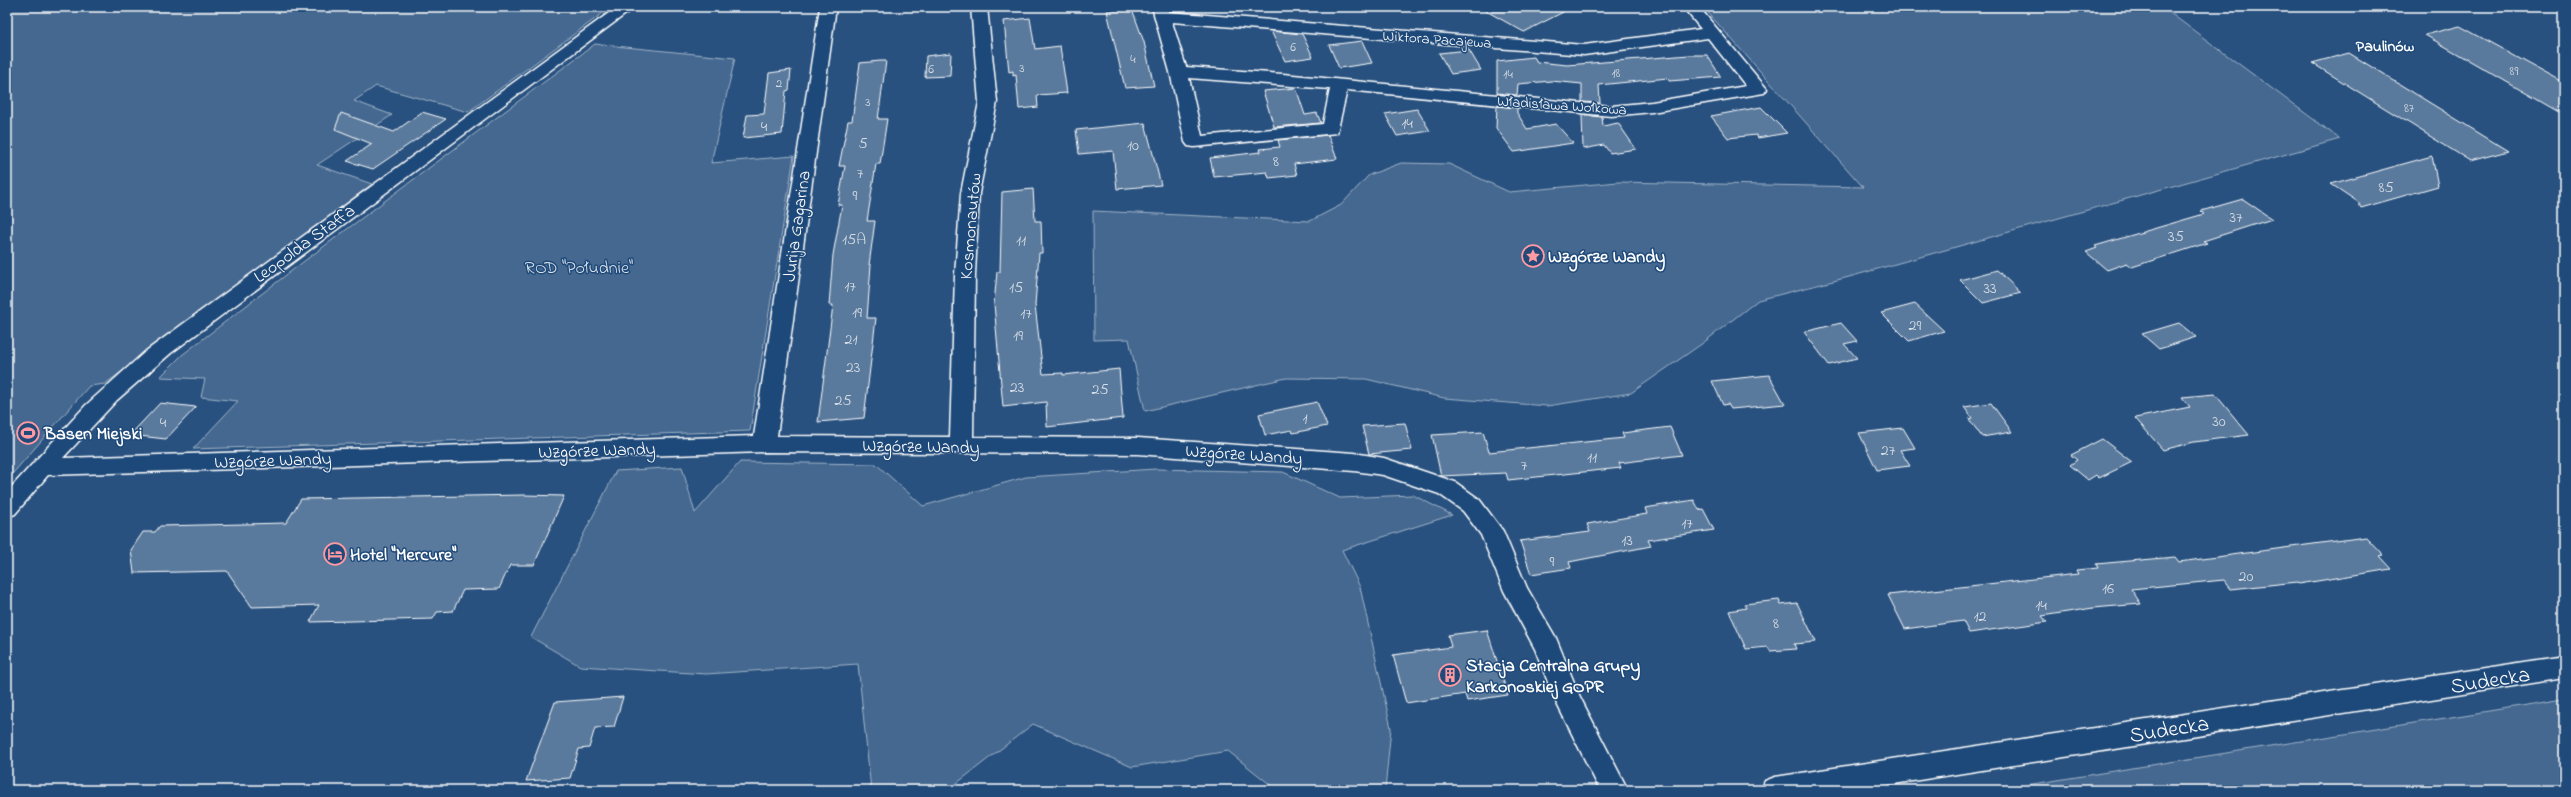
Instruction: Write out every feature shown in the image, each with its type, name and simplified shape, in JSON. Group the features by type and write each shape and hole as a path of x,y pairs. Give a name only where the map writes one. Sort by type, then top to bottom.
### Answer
{"street":[{"name":"Leopolda Staffa","path":"7,508 41,467 125,380 204,318 627,7"},
{"name":"Jurija Gagarina","path":"764,444 828,7"},
{"name":"Kosmonautów","path":"961,446 964,275 970,200 988,102 979,7"},
{"path":"1691,7 1710,33"},
{"path":"1161,11 1179,72 1194,142 1331,129 1339,85"},
{"name":"Wiktora Pacajewa","path":"1161,11 1584,50 1710,33"},
{"name":"Władisława Wołkowa","path":"1179,72 1339,85 1616,111 1652,107 1758,89 1710,33"},
{"name":"Wzgórze Wandy","path":"41,467 764,444 1138,446 1354,462 1384,467 1447,488 1471,506 1491,531 1516,591 1547,646 1568,700 1614,790"},
{"name":"Sudecka","path":"1775,790 2564,667"}],"green space":[{"path":"13,7 611,7 468,112 376,86 354,101 392,115 317,165 372,184 105,384 89,386 7,480 7,12"},
{"path":"1703,7 2162,7 2340,139 1849,277 1758,300 1703,343 1631,393 1547,406 1444,398 1366,379 1286,378 1145,411 1129,339 1094,340 1093,211 1310,221 1341,205 1369,175 1401,163 1449,164 1509,192 1618,182 1863,187"},
{"name":"ROD \"Południe\"","path":"595,44 735,58 711,163 794,156 750,431 193,449 238,401 201,397 205,379 160,377 182,355 303,262"},
{"path":"740,462 876,464 923,506 1026,477 1156,469 1283,472 1340,498 1413,495 1452,515 1342,550 1360,587 1391,728 1385,790 1277,790 1228,751 1132,767 1033,724 948,790 871,790 858,664 706,674 580,666 531,637 616,471 682,467 695,513"},
{"path":"2564,699 2564,790 1995,790"}],"building":[{"path":"1479,7 1573,7 1524,32"},
{"path":"1132,9 1144,42 1154,86 1125,88 1107,11"},
{"path":"1030,18 1035,49 1060,46 1067,93 1037,95 1038,107 1019,109 1016,75 1013,76 1013,71 1009,72 1004,21"},
{"path":"2460,26 2564,83 2564,115 2425,35"},
{"path":"1271,31 1302,34 1313,57 1285,61"},
{"path":"1362,41 1372,63 1339,68 1329,45"},
{"path":"1469,50 1481,70 1451,74 1439,53"},
{"path":"951,53 950,76 925,77 926,56"},
{"path":"2349,53 2508,151 2470,161 2312,63"},
{"path":"1689,55 1707,55 1721,77 1669,81 1668,78 1599,85 1600,103 1582,102 1582,84 1551,81 1518,84 1517,95 1497,93 1497,61 1534,57 1537,62 1567,65"},
{"path":"886,61 878,119 887,119 880,164 876,164 867,221 875,221 869,265 871,265 867,318 876,318 864,418 818,422 833,305 829,305 833,255 842,205 838,205 845,166 839,166 848,121 852,121 860,63"},
{"path":"791,70 789,90 786,91 782,134 743,138 747,115 764,114 769,73"},
{"path":"1296,88 1305,115 1317,113 1321,123 1274,127 1263,91"},
{"path":"1497,106 1517,108 1517,113 1527,129 1556,124 1573,143 1514,152 1496,128"},
{"path":"1761,107 1787,133 1758,138 1756,135 1728,138 1711,116"},
{"path":"1417,109 1430,131 1397,136 1385,114"},
{"path":"422,112 446,119 373,169 347,161 372,144 335,129 341,113 394,132"},
{"path":"1582,115 1602,117 1603,126 1618,123 1636,149 1610,153 1604,145 1583,149"},
{"path":"1145,123 1161,185 1117,189 1113,151 1079,154 1076,130"},
{"path":"1328,135 1337,159 1294,164 1297,175 1269,178 1267,172 1214,177 1210,158 1261,152 1260,149 1280,147 1278,140"},
{"path":"2432,156 2438,186 2361,208 2358,202 2331,184"},
{"path":"1033,189 1035,221 1041,221 1042,253 1039,253 1035,305 1043,374 1063,373 1063,375 1119,369 1123,418 1047,427 1046,402 1003,407 994,304 997,272 1000,272 1002,192"},
{"path":"2243,199 2272,219 2203,241 2207,243 2132,267 2127,263 2107,270 2086,252 2097,248 2095,246 2204,214 2201,211"},
{"path":"1997,270 2021,293 1983,303 1960,280"},
{"path":"1915,304 1944,331 1909,341 1881,313"},
{"path":"1841,323 1857,341 1844,344 1857,358 1829,365 1804,332"},
{"path":"2179,323 2196,337 2159,349 2142,334"},
{"path":"1769,375 1785,404 1731,409 1728,404 1723,405 1712,381"},
{"path":"2215,394 2249,435 2194,442 2163,450 2135,418 2190,407 2182,397"},
{"path":"1317,402 1327,426 1293,433 1292,430 1265,435 1259,414"},
{"path":"160,403 196,407 166,439 130,435"},
{"path":"1991,403 2012,432 1982,437 1969,419 1972,418 1964,407"},
{"path":"1405,423 1412,450 1369,454 1362,426"},
{"path":"1670,427 1682,455 1619,463 1621,468 1508,480 1506,473 1441,476 1432,435 1483,432 1489,452 1624,438 1622,433"},
{"path":"1903,428 1915,448 1900,450 1910,466 1877,470 1859,433"},
{"path":"2102,439 2132,462 2099,478 2096,475 2088,480 2070,465 2077,460 2071,455"},
{"name":"Hotel \"Mercure\"","path":"524,495 564,496 534,565 510,565 499,589 463,590 453,611 437,612 433,619 310,622 319,605 252,607 227,571 134,573 131,550 143,532 155,532 160,526 286,523 301,499"},
{"path":"1694,500 1699,510 1703,509 1714,530 1648,540 1651,546 1569,562 1571,568 1531,574 1520,541 1590,532 1587,524 1647,514 1645,508"},
{"path":"2366,537 2383,555 2379,556 2391,569 2299,584 2297,582 2231,589 2224,580 2131,589 2141,604 2093,608 2042,616 2047,622 1969,633 1963,621 1905,629 1888,595 2078,574 2076,570 2098,568 2096,564 2175,557 2179,562"},
{"path":"1779,600 1781,605 1797,603 1816,642 1794,644 1796,649 1770,651 1768,647 1746,649 1729,611 1746,608 1744,604"},
{"name":"Stacja Centralna Grupy Karkonoskiej GOPR","path":"1487,630 1508,695 1467,701 1465,694 1406,703 1393,655 1451,647 1448,635"},
{"path":"623,697 614,727 595,728 589,748 579,749 570,778 526,781 555,702"}],"place":[{"name":"Wzgórze Wandy","path":"1533,256"},
{"name":"Basen Miejski","path":"28,433"},
{"name":"Hotel \"Mercure\"","path":"335,554"},
{"name":"Stacja Centralna Grupy Karkonoskiej GOPR","path":"1450,675"}],"district":[{"name":"Paulinów","path":"2385,45"}]}
